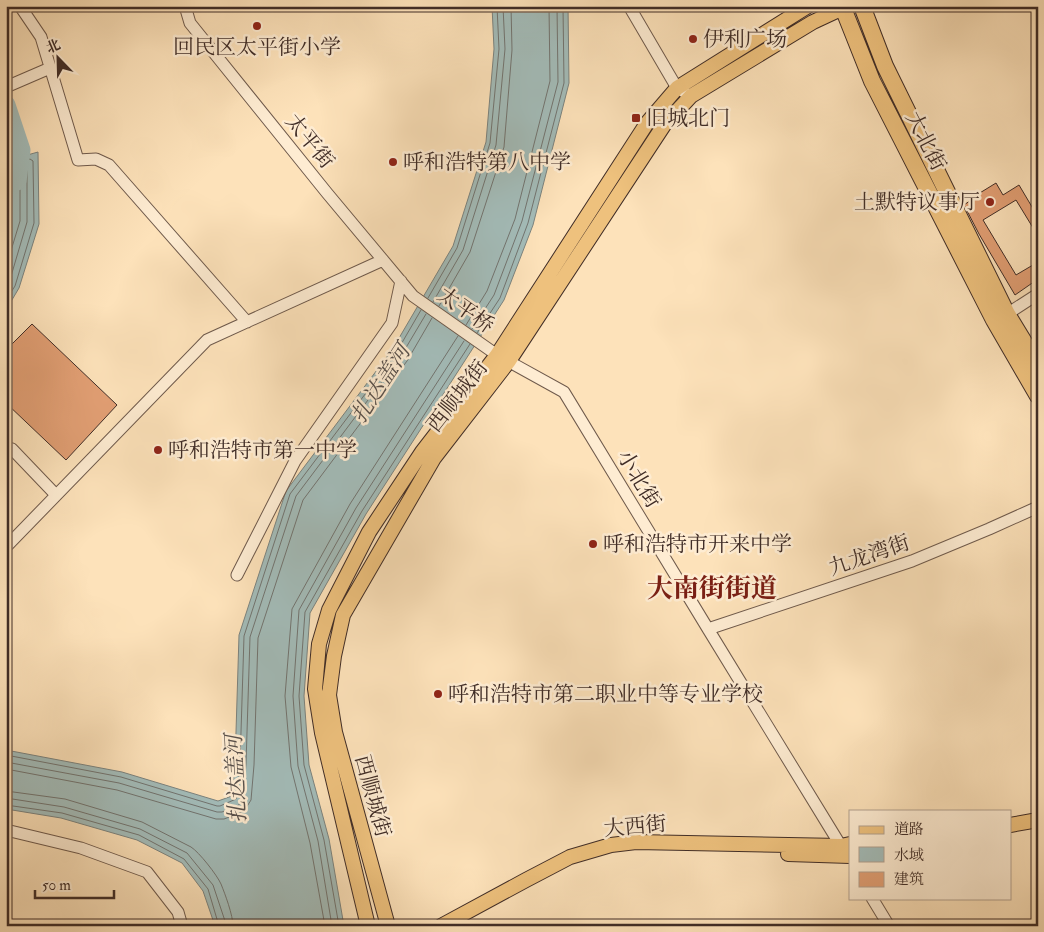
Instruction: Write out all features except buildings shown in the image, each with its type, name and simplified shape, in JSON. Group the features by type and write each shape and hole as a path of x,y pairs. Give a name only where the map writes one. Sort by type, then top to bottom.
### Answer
{"highway":[{"name":"大北街","path":"862,6 885,66 1007,314 1038,365"},
{"name":"大北街","path":"845,7 872,81 994,320 1038,396"}],"main road":[{"name":"西顺城街","path":"368,926 322,734 315,689 319,644 329,610 369,532 422,452 503,358 648,123 677,88 808,6"},
{"name":"西顺城街","path":"388,926 335,732 329,695 343,615 434,458 664,125 691,96 813,22 845,7"},
{"path":"1012,818 1038,813"},
{"path":"1012,825 1038,820"},
{"name":"大西街","path":"441,926 556,864 611,845 656,842 848,852"},
{"name":"大西街","path":"461,926 537,881 568,866 621,851 646,848 848,852"}],"street":[{"path":"20,6 41,37 78,160 96,159 109,165 247,322"},
{"name":"太平街","path":"185,6 190,22 327,193 413,296"},
{"path":"629,6 677,88 691,96"},
{"path":"6,87 50,68"},
{"path":"6,547 207,340 383,260"},
{"path":"237,575 296,461 392,323 401,281"},
{"path":"1007,314 1038,294"},
{"name":"太平桥","path":"413,296 503,358"},
{"name":"小北街","path":"503,358 564,392 708,629 848,852"},
{"path":"6,448 12,448 56,495"},
{"name":"九龙湾街","path":"708,629 912,561 1038,506"},
{"path":"6,830 81,848 147,872 178,912 182,926"},
{"path":"873,900 888,926"}],"water":[{"name":"扎达盖河","path":"492,6 568,6 569,83 533,225 504,300 366,514 310,613 304,696 309,765 329,839 344,926 215,926 203,891 182,863 137,840 61,818 6,809 6,750 122,772 218,801 232,796 235,764 239,635 286,491 392,350 453,246 486,142 494,49"},
{"path":"38,152 39,224 19,288 6,310 6,161"}],"waterway":[{"path":"6,105 21,150 17,181"}],"place":[{"name":"回民区太平街小学","path":"257,26"},
{"name":"伊利广场","path":"693,39"},
{"name":"旧城北门","path":"636,118"},
{"name":"呼和浩特第八中学","path":"393,162"},
{"name":"土默特议事厅","path":"990,202"},
{"name":"呼和浩特市第一中学","path":"158,450"},
{"name":"呼和浩特市开来中学","path":"593,544"},
{"name":"呼和浩特市第二职业中等专业学校","path":"438,694"}],"district":[{"name":"大南街街道","path":"712,588"}]}
